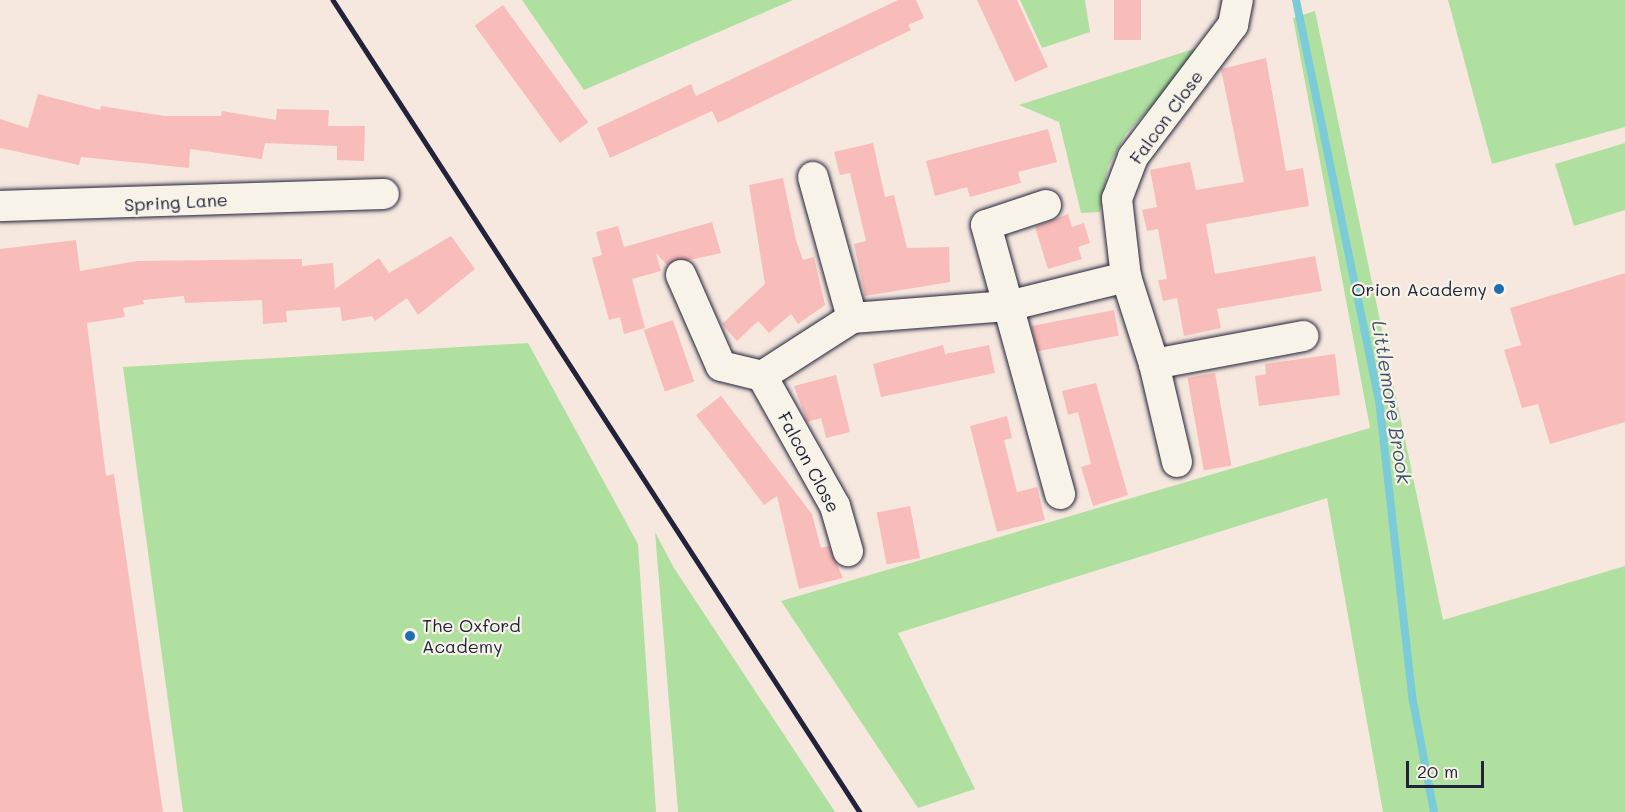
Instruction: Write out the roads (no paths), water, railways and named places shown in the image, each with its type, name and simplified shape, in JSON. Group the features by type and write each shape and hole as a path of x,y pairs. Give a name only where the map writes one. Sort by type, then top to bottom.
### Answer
{"street":[{"name":"Falcon Close","path":"1176,462 1154,364 1126,277 1117,199 1133,156 1228,33 1238,0"},
{"path":"813,177 852,318"},
{"name":"Spring Lane","path":"0,206 89,207 317,194 350,210 384,194"},
{"path":"1046,205 986,225 1060,494"},
{"path":"681,275 721,366 762,376 852,318 1008,306 1126,277"},
{"path":"1154,364 1303,336"},
{"name":"Falcon Close","path":"762,376 835,506 848,552"}],"waterway":[{"name":"Littlemore Brook","path":"1296,0 1379,400 1413,701 1434,812"}],"railway":[{"path":"333,0 860,812"}],"place":[{"name":"Orion Academy","path":"1499,289"},
{"name":"The Oxford Academy","path":"410,636"}]}
